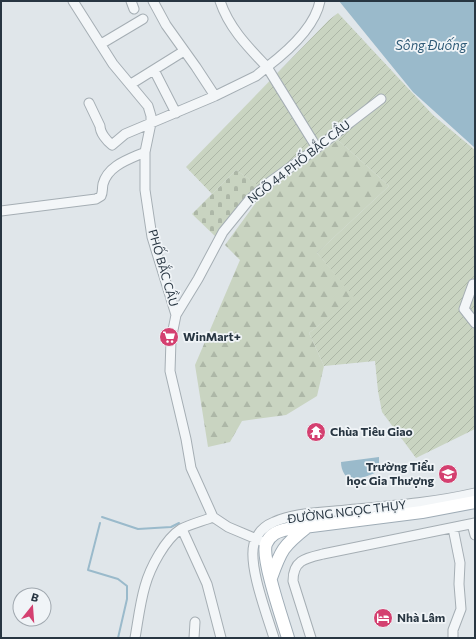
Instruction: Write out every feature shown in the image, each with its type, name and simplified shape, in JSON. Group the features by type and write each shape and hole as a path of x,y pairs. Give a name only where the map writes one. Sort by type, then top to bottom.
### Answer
{"main road":[{"name":"ĐƯỜNG NGỌC THỤY","path":"261,540 269,538 277,532 288,529 422,512 475,502"},
{"name":"ĐƯỜNG NGỌC THỤY","path":"271,578 281,551 307,526"},
{"path":"261,540 288,638"}],"street":[{"name":"PHỐ BẮC CẦU","path":"74,1 114,64 148,106 151,116 151,124 145,152 145,190 152,237 176,315 171,340 170,370 191,468 213,517"},
{"path":"153,1 166,25 196,67 214,96"},
{"path":"89,103 100,129 112,145 125,134 176,113 256,76 283,55 297,41 312,20 320,1"},
{"path":"224,3 231,23 244,43 267,67 317,148"},
{"path":"101,44 143,19"},
{"path":"131,84 184,51"},
{"path":"154,70 176,113"},
{"name":"NGÕ 44 PHỐ BẮC CẦU","path":"176,315 198,279 223,232 249,200 270,182 380,99"},
{"path":"1,211 96,199 101,196 103,184 111,169 145,152"},
{"path":"473,284 464,309 475,323"},
{"name":"ĐƯỜNG NGỌC THỤY","path":"261,540 263,529 269,524 294,516 450,499 475,493"},
{"path":"135,638 145,585 156,560 164,547 172,537 182,529 213,517 228,527 261,540 253,550 255,568 274,638"},
{"path":"311,638 293,581 293,574 303,559 474,523 475,535"},
{"path":"453,528 460,563 459,584 461,609 453,630 453,638"},
{"path":"182,529 207,584 221,638"},
{"path":"194,638 195,622"}],"green space":[{"path":"338,13 433,115 475,150 475,429 416,458 382,412 375,361 324,366 309,333 354,297 317,253 389,186 338,140 265,190 236,170 212,194 186,167 329,20"},
{"path":"338,140 389,186 317,253 355,297 309,333 324,366 317,396 286,415 242,421 230,442 208,447 195,365 240,260 225,245 265,190"},
{"path":"236,170 261,187 217,238 192,214"}],"water":[{"name":"Sông Đuống","path":"339,1 475,1 475,148 413,92"},
{"path":"379,457 379,470 367,476 357,478 348,477 345,475 341,467 341,462"}],"waterway":[{"path":"102,517 138,529 171,527 179,523"},
{"path":"100,523 88,570 118,579 127,586 127,599 118,638"}],"place":[{"name":"WinMart+","path":"169,337"},
{"name":"Chùa Tiêu Giao","path":"316,432"},
{"name":"Trường Tiểu học Gia Thượng","path":"448,474"},
{"name":"Nhà Lâm","path":"383,618"}]}
